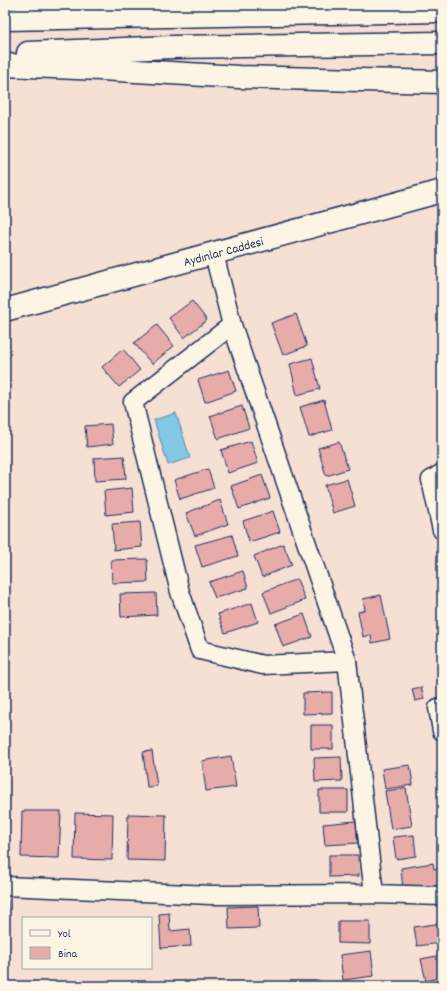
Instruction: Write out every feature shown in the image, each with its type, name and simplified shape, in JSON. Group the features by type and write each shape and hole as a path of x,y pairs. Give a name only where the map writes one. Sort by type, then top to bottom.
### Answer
{"main road":[{"path":"46,18 130,5"},
{"path":"5,19 442,11"},
{"path":"5,54 172,47 442,43"},
{"path":"5,65 239,77 442,82"},
{"name":"Aydınlar Caddesi","path":"5,310 442,192"}],"street":[{"path":"25,5 46,18"},
{"path":"214,254 232,325 347,661 374,894"},
{"path":"232,325 133,402 180,592 200,650 263,665 347,661"},
{"path":"442,473 431,480 442,530"},
{"path":"442,707 438,708 442,731"},
{"path":"5,886 211,895 374,894 442,896"}],"water":[{"path":"176,413 190,458 168,465 154,420"}],"building":[{"path":"192,301 207,320 184,338 169,318"},
{"path":"296,314 307,346 283,355 271,323"},
{"path":"157,325 174,346 152,364 134,343"},
{"path":"123,349 140,370 119,387 102,367"},
{"path":"312,358 320,389 297,395 290,364"},
{"path":"229,370 236,391 205,402 198,380"},
{"path":"324,400 332,430 309,437 300,407"},
{"path":"242,406 249,428 218,439 210,416"},
{"path":"111,424 113,444 87,447 85,426"},
{"path":"251,441 258,463 228,473 221,450"},
{"path":"339,442 348,469 326,476 318,448"},
{"path":"124,456 126,479 95,481 94,458"},
{"path":"208,469 214,488 180,499 174,480"},
{"path":"262,475 270,498 239,509 231,486"},
{"path":"347,479 355,506 333,513 325,485"},
{"path":"132,488 134,512 106,515 104,491"},
{"path":"220,500 228,524 195,536 186,513"},
{"path":"273,511 280,532 249,542 243,521"},
{"path":"140,522 142,547 114,550 112,524"},
{"path":"232,535 238,556 202,567 195,545"},
{"path":"283,544 292,565 262,577 254,556"},
{"path":"147,559 148,582 112,583 111,560"},
{"path":"243,571 248,588 215,598 209,582"},
{"path":"297,579 305,600 271,613 263,592"},
{"path":"156,593 157,615 121,617 120,594"},
{"path":"381,595 390,639 372,643 371,635 363,637 358,612 365,610 363,599"},
{"path":"252,603 258,622 225,633 218,614"},
{"path":"304,614 312,637 283,647 275,624"},
{"path":"421,687 424,699 415,701 412,689"},
{"path":"332,692 332,713 303,714 303,693"},
{"path":"311,725 333,725 333,749 311,749"},
{"path":"152,751 157,786 147,787 143,752"},
{"path":"231,756 236,787 206,791 202,761"},
{"path":"341,757 342,781 315,782 314,758"},
{"path":"410,765 413,785 385,789 382,769"},
{"path":"406,788 412,826 391,829 385,791"},
{"path":"319,790 348,790 348,812 319,812"},
{"path":"5,810 8,810 7,856 5,856"},
{"path":"22,811 61,811 59,858 21,857"},
{"path":"75,813 113,814 112,860 74,859"},
{"path":"128,814 166,815 165,861 127,860"},
{"path":"356,821 358,843 325,845 323,824"},
{"path":"414,835 416,856 396,859 393,837"},
{"path":"329,855 358,855 359,876 329,877"},
{"path":"433,863 434,869 442,868 442,885 403,890 401,868"},
{"path":"5,901 8,901 7,935 5,935"},
{"path":"258,906 259,928 229,929 228,907"},
{"path":"169,913 170,931 190,929 191,946 161,948 159,914"},
{"path":"338,921 370,921 370,944 338,943"},
{"path":"442,923 442,943 417,946 414,927"},
{"path":"371,951 374,976 343,980 340,955"},
{"path":"442,955 442,977 426,981 421,959"}]}
